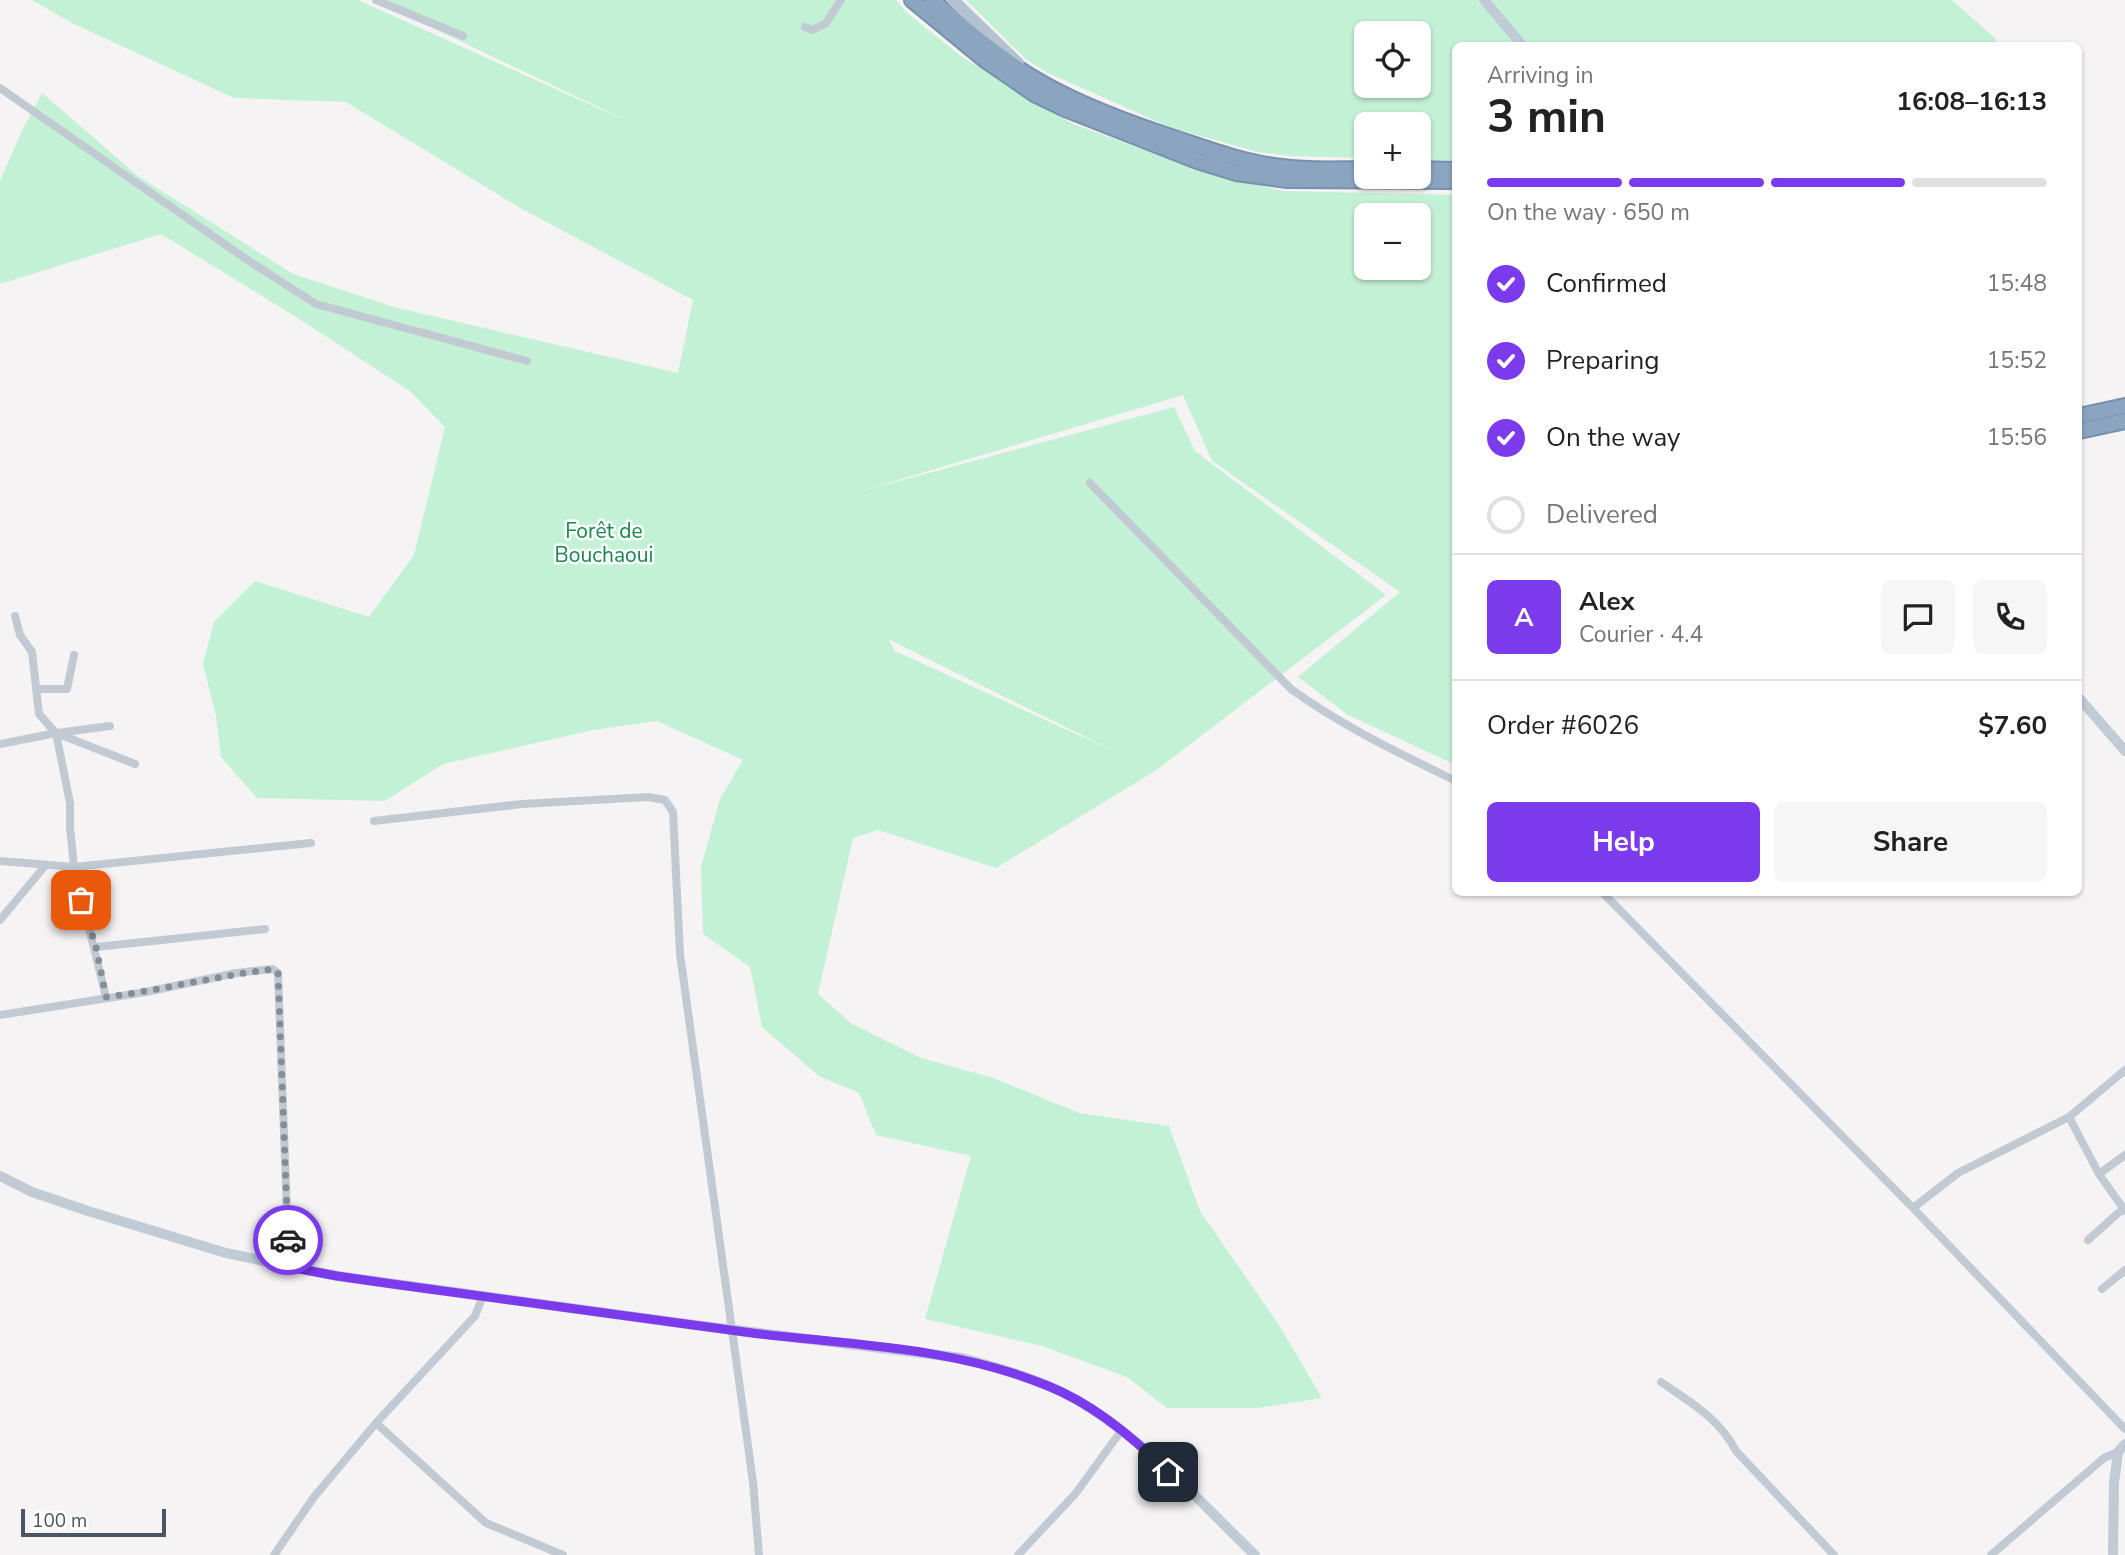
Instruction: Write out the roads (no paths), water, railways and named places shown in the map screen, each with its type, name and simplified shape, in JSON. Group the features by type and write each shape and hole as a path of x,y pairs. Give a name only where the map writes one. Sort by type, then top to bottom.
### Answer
{"highway":[{"path":"912,0 985,60 1036,95 1197,161 1236,173 1287,180 1452,181"},
{"path":"932,0 966,30 1033,77 1090,107 1223,155 1305,170 1354,169"},
{"path":"1431,169 1452,170"},
{"path":"2082,415 2125,405"},
{"path":"2082,430 2125,421"}],"main road":[{"path":"919,0 941,24"},
{"path":"953,0 1033,77"},
{"path":"1484,0 1520,42"},
{"path":"2082,701 2125,751"},
{"path":"0,1176 32,1192 89,1212 226,1253 289,1267 337,1276 733,1330 962,1358 1050,1386 1101,1416 1151,1455 1255,1555"},
{"path":"2113,1555 2114,1483 2121,1448"}],"street":[{"path":"376,0 463,36"},
{"path":"806,27 813,30 825,23 841,0"},
{"path":"0,88 124,177 316,304 527,361"},
{"path":"1090,483 1291,689 1323,712 1398,753 1452,778"},
{"path":"15,616 20,635 32,652 39,714 56,733 135,764"},
{"path":"36,689 67,689 74,655"},
{"path":"0,744 110,726"},
{"path":"56,733 70,803 74,867 96,947 106,997"},
{"path":"374,821 522,804 648,797 665,800 673,812 680,954 753,1482 759,1555"},
{"path":"0,861 74,867 311,843"},
{"path":"0,920 45,866"},
{"path":"1606,896 1913,1208 2125,1429"},
{"path":"96,947 265,929"},
{"path":"0,1015 146,992 236,973 273,969 278,972 289,1267"},
{"path":"1913,1208 1958,1173 2069,1117 2125,1070"},
{"path":"2069,1117 2099,1174 2124,1209 2088,1240"},
{"path":"2099,1174 2125,1155"},
{"path":"2102,1289 2125,1270"},
{"path":"274,1555 314,1497 376,1423 475,1316 483,1296"},
{"path":"1661,1382 1707,1414 1727,1433 1736,1451 1834,1555"},
{"path":"376,1423 486,1523 563,1555"},
{"path":"1018,1555 1076,1493 1121,1432"},
{"path":"1991,1555 2104,1458 2121,1448"}],"park label":[{"name":"Forêt de Bouchaoui","path":"604,543"}]}
